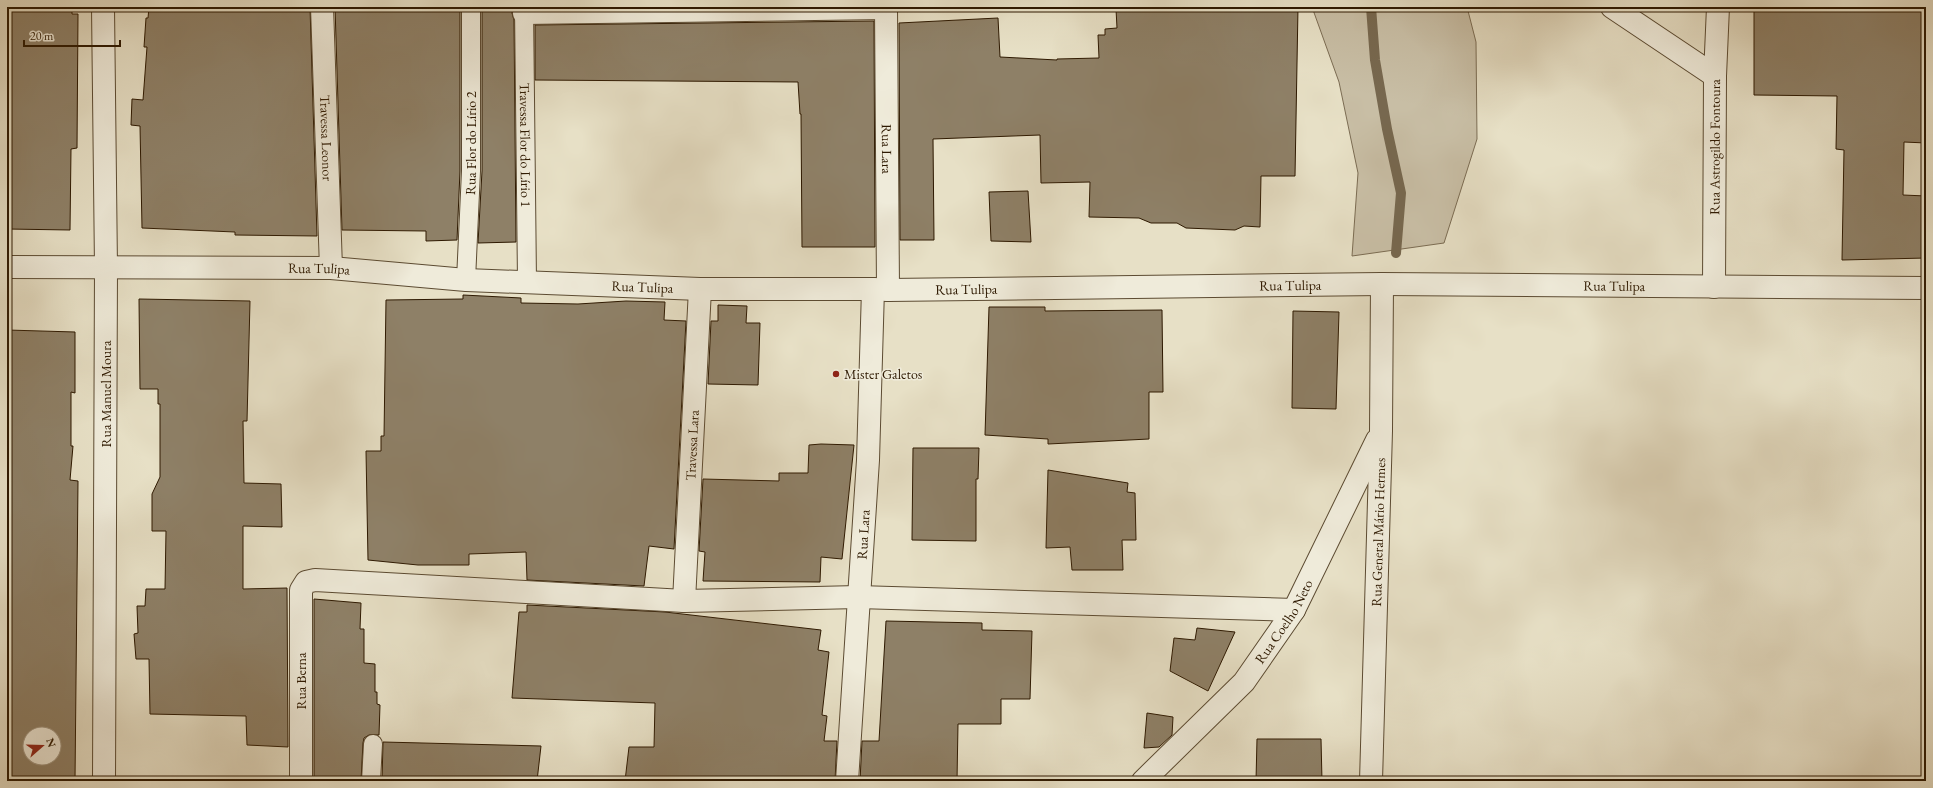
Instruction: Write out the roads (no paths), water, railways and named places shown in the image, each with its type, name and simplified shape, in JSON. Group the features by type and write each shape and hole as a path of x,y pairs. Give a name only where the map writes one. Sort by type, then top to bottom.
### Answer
{"street":[{"name":"Rua Manuel Moura","path":"103,7 106,268 104,781"},
{"name":"Travessa Leonor","path":"322,7 331,268"},
{"path":"1612,7 1715,76"},
{"name":"Rua Astrogildo Fontoura","path":"1714,287 1715,76 1718,7"},
{"path":"524,10 886,8"},
{"name":"Rua Lara","path":"847,781 858,596 881,289 886,8"},
{"name":"Rua Tulipa","path":"7,267 331,268 466,280 700,289 881,289 1382,284 1926,288"},
{"name":"Rua General Mário Hermes","path":"1371,781 1381,431 1382,284"},
{"name":"Travessa Lara","path":"684,601 700,289"},
{"name":"Rua Coelho Neto","path":"1143,781 1244,682 1294,610 1381,431"},
{"name":"Rua Berna","path":"302,781 301,590 306,582 315,580 684,601"},
{"path":"684,601 858,596 1294,610"}],"lane":[{"name":"Rua Flor do Lírio 2","path":"466,280 471,171 471,7"},
{"name":"Travessa Flor do Lírio 1","path":"524,10 527,282"},
{"path":"371,781 372,744"}],"waterway":[{"path":"1371,7 1375,60 1387,129 1401,193 1396,253"}],"place":[{"name":"Mister Galetos","path":"836,374"}]}
